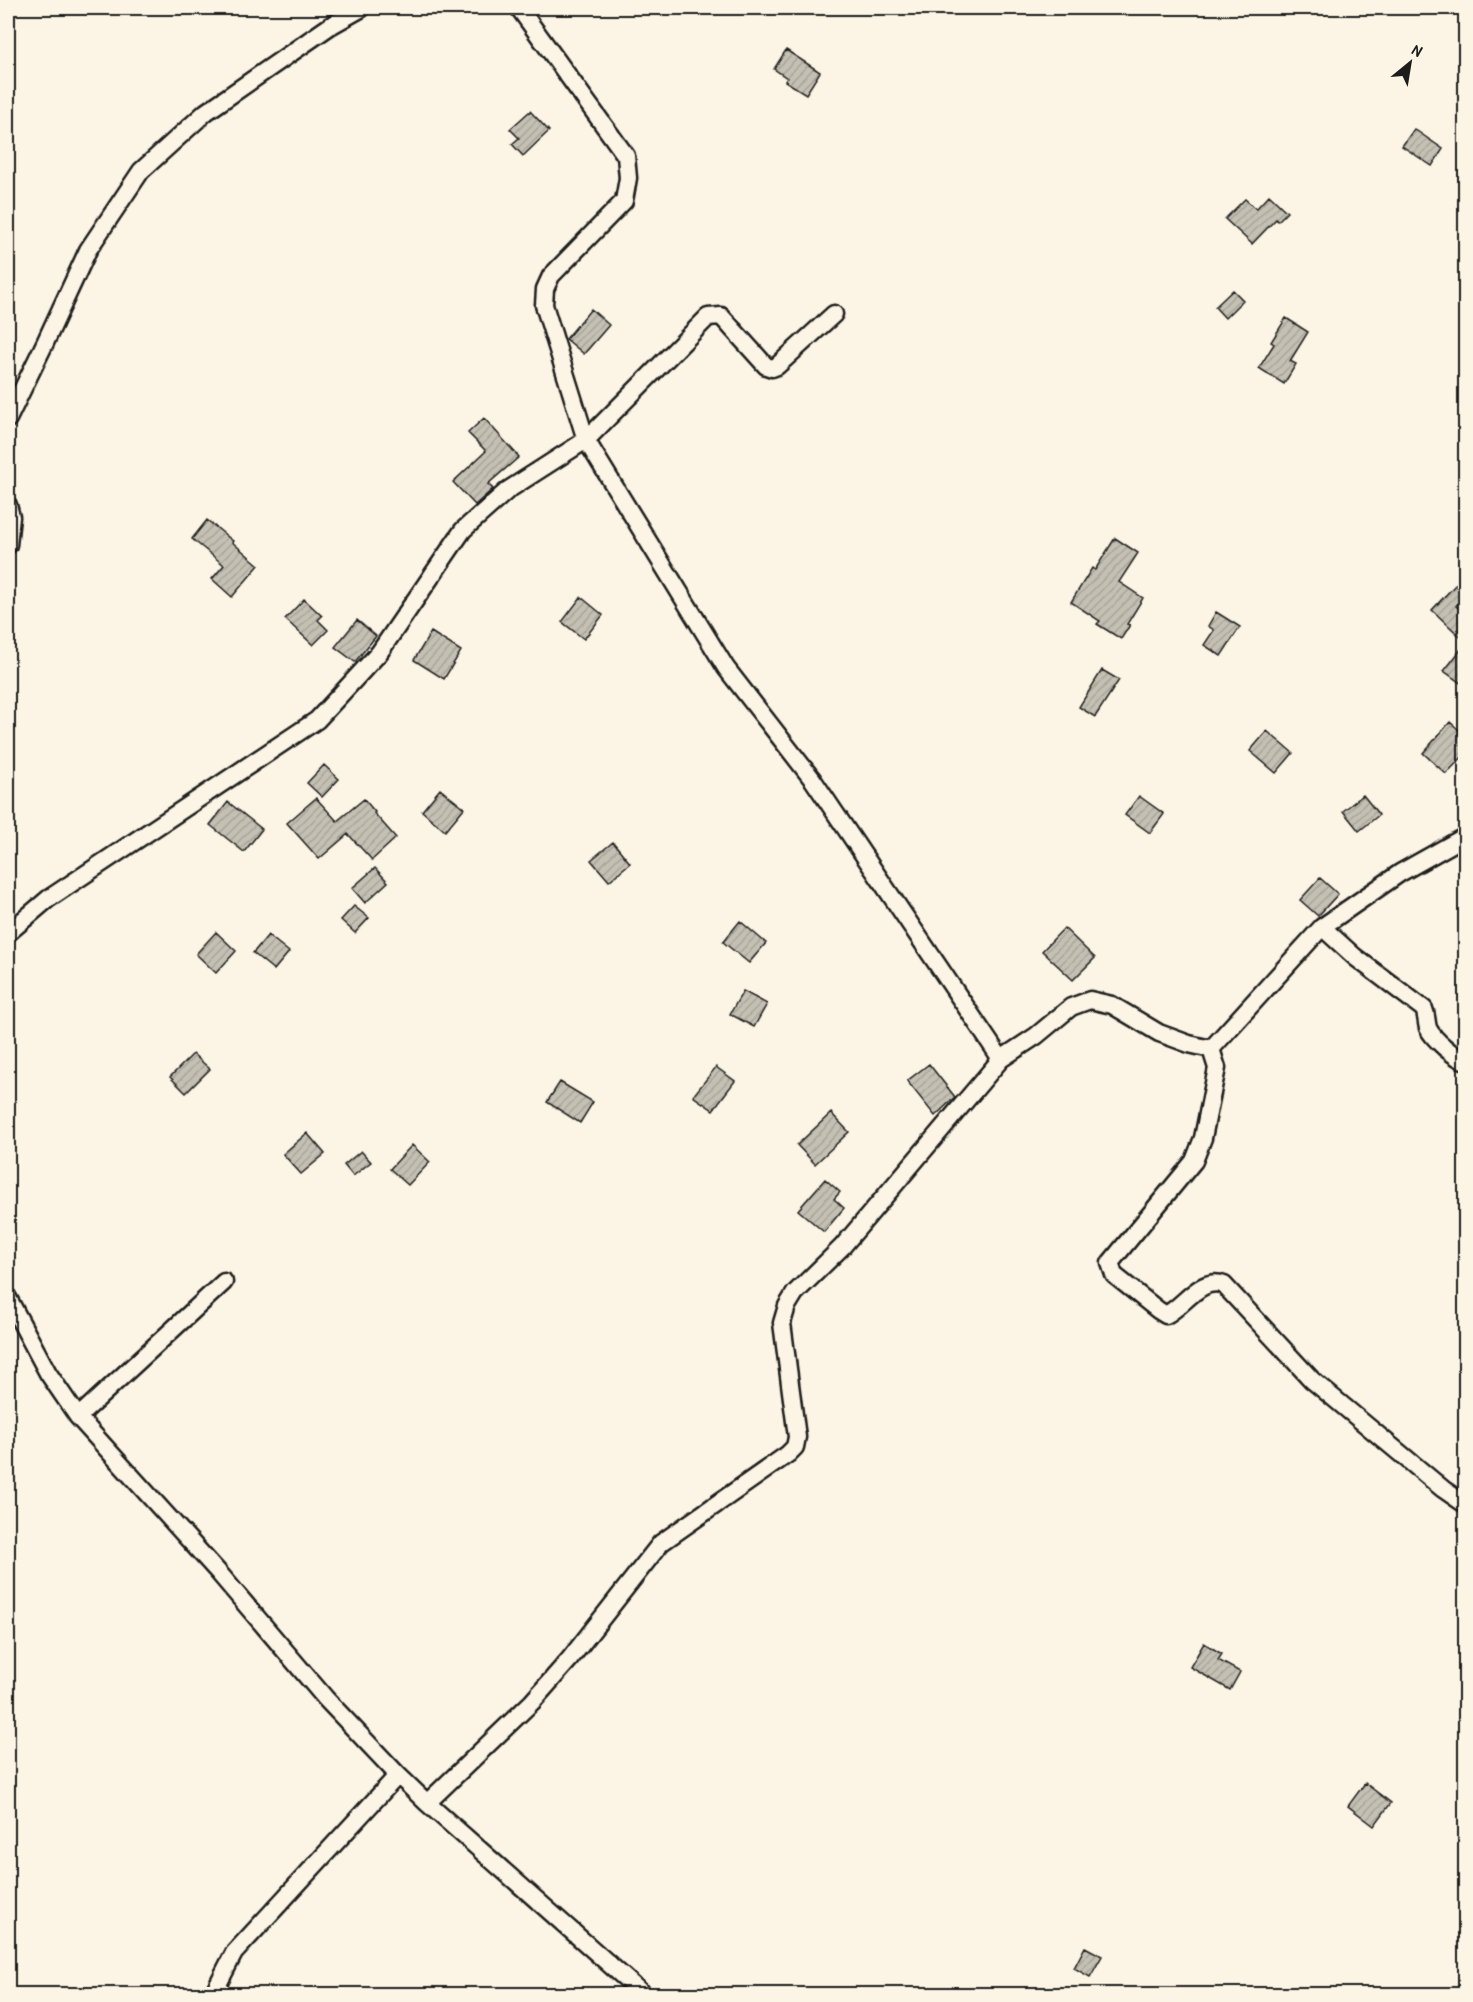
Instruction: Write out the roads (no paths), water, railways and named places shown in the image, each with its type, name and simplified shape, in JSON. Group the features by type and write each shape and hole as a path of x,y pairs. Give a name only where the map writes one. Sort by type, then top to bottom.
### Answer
{"street":[{"path":"8,419 88,250 141,171 206,112 330,26 362,8"},
{"path":"519,8 626,156 628,178 624,201 551,276 544,289 544,305 586,440 726,668 813,780 1001,1059"},
{"path":"8,933 48,899 316,720 379,652 463,530 508,490 586,440 708,317 721,316 766,366 772,368 834,314"},
{"path":"8,505 11,517 8,545"},
{"path":"1211,1049 1322,927 1400,873 1466,836"},
{"path":"1322,927 1355,957 1424,1009 1427,1025 1432,1035 1459,1059 1466,1061"},
{"path":"427,1803 532,1702 569,1660 661,1544 795,1447 797,1437 782,1323 787,1306 795,1293 842,1247 1001,1059 1036,1036 1071,1007 1090,999 1112,1005 1159,1033 1211,1049"},
{"path":"1211,1049 1217,1068 1203,1137 1194,1161 1110,1263 1114,1275 1158,1310 1167,1314 1174,1311 1206,1284 1216,1282 1224,1286 1312,1380 1443,1489 1466,1505"},
{"path":"78,1417 224,1282"},
{"path":"8,1298 48,1373 78,1417 219,1573 326,1699 427,1803 643,1995"},
{"path":"213,1995 234,1953 398,1775"}]}
